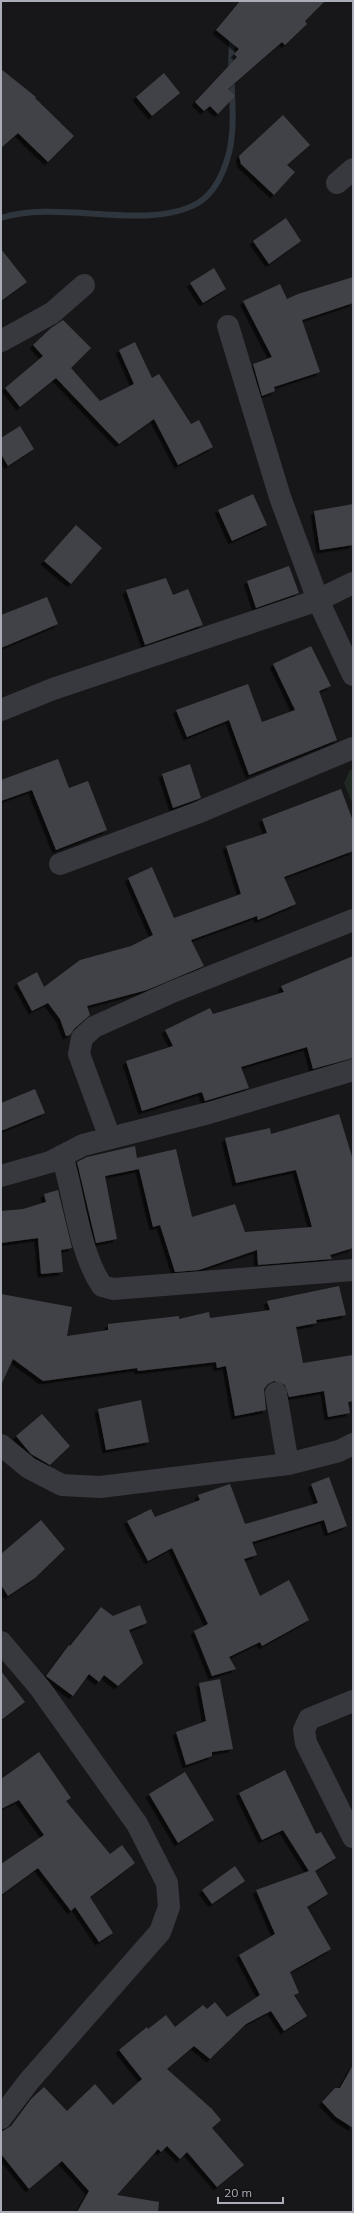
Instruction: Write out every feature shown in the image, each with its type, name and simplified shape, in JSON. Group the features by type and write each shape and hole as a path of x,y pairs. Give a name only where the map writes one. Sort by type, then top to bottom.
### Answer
{"street":[{"path":"1,341 52,313 84,285"},
{"path":"228,326 280,497 318,600 353,675"},
{"path":"1,710 53,689 318,600 353,583"},
{"path":"60,864 197,813 353,748"},
{"path":"110,1138 79,1054 82,1038 94,1027 172,992 353,920"},
{"path":"1,1176 50,1162 83,1145 209,1113 353,1070"},
{"path":"62,1156 81,1232 96,1276 102,1286 113,1289 353,1270"},
{"path":"276,1393 288,1464"},
{"path":"1,1445 29,1468 62,1485 92,1487 288,1464 339,1451 353,1444"},
{"path":"1,1642 40,1688 137,1824 167,1883 169,1907 160,1932 29,2081 1,2118"},
{"path":"353,1700 309,1719 304,1730 306,1743 353,1837"}],"shaded area":[{"path":"353,769 353,805 344,783 350,770"}],"building":[{"path":"240,1 325,1 305,21 307,24 285,45 282,42 228,89 235,96 218,114 210,106 204,111 195,102 237,57 234,54 239,49 216,30"},
{"path":"1,69 36,97 35,98 74,136 48,162 18,133 1,148"},
{"path":"164,73 180,93 152,116 136,97"},
{"path":"283,115 310,145 287,165 295,172 274,195 241,164 239,156"},
{"path":"286,218 301,241 269,264 253,241"},
{"path":"1,249 27,282 1,301"},
{"path":"214,268 226,289 203,303 190,283"},
{"path":"353,277 353,303 302,320 320,372 274,387 275,391 262,396 253,364 272,357 243,301 280,284 287,299 298,294"},
{"path":"63,320 91,348 71,368 100,401 134,384 119,350 135,342 152,378 159,374 191,424 199,420 213,447 178,465 154,419 119,444 56,378 20,407 5,388 43,356 33,345 51,328"},
{"path":"20,426 34,449 8,466 1,454 1,438"},
{"path":"253,494 267,525 232,541 218,510"},
{"path":"353,504 353,545 320,550 314,511"},
{"path":"76,525 102,548 71,584 44,561"},
{"path":"289,566 299,593 256,608 247,581"},
{"path":"166,578 173,595 188,589 203,625 145,645 126,590"},
{"path":"47,597 58,624 1,648 1,615"},
{"path":"311,646 331,686 319,691 337,740 249,775 229,720 187,737 176,710 248,684 262,722 295,710 273,664"},
{"path":"58,759 69,788 88,781 107,830 56,850 32,790 1,801 1,780"},
{"path":"190,764 201,798 173,808 162,774"},
{"path":"341,789 353,821 353,851 284,877 296,904 258,920 257,916 191,940 204,966 147,990 87,1006 90,1015 74,1029 70,1035 66,1036 60,1019 48,1003 32,1011 17,983 37,972 44,987 80,960 131,946 153,935 128,878 152,867 174,918 241,894 226,846 267,833 262,819"},
{"path":"353,956 353,1058 313,1069 307,1047 241,1067 249,1088 205,1101 202,1092 142,1111 126,1061 173,1046 165,1030 210,1008 213,1014 284,992 281,986"},
{"path":"35,1089 45,1113 1,1131 1,1103"},
{"path":"339,1114 353,1160 353,1248 330,1255 332,1259 258,1265 257,1250 199,1270 175,1272 160,1225 153,1227 139,1169 105,1176 117,1239 96,1243 77,1162 87,1157 135,1146 137,1158 176,1149 192,1217 235,1204 245,1232 312,1227 296,1170 236,1183 225,1138 270,1128 271,1134"},
{"path":"58,1190 72,1248 61,1250 63,1272 41,1274 38,1238 1,1243 1,1211 23,1209 46,1202 44,1194"},
{"path":"339,1286 346,1315 316,1320 317,1323 296,1327 303,1363 353,1355 353,1401 348,1402 350,1413 328,1417 324,1391 289,1397 285,1385 274,1381 268,1384 264,1389 266,1410 235,1416 226,1366 217,1368 216,1362 138,1371 137,1368 43,1381 13,1359 1,1385 1,1294 72,1307 67,1336 108,1330 108,1324 179,1316 179,1319 209,1312 210,1318 270,1310 267,1301"},
{"path":"141,1400 149,1442 106,1450 98,1409"},
{"path":"42,1414 70,1446 50,1465 31,1454 16,1436"},
{"path":"329,1477 347,1526 328,1533 324,1520 252,1542 257,1555 244,1559 260,1596 289,1580 309,1620 262,1646 260,1642 229,1657 236,1669 212,1676 194,1631 208,1624 172,1548 148,1561 127,1521 151,1509 155,1517 200,1500 198,1495 230,1484 245,1524 318,1503 311,1484"},
{"path":"41,1520 65,1549 35,1578 8,1596 1,1585 1,1554"},
{"path":"140,1605 147,1623 129,1630 143,1663 118,1686 104,1675 99,1682 89,1674 73,1696 46,1676 69,1645 70,1646 101,1607 113,1616"},
{"path":"1,1671 25,1702 1,1720"},
{"path":"220,1679 233,1749 212,1752 212,1756 186,1765 176,1732 206,1721 199,1683"},
{"path":"39,1752 71,1798 66,1801 110,1854 122,1845 135,1863 90,1897 113,1933 99,1942 75,1907 71,1911 38,1868 1,1895 1,1864 44,1835 19,1800 1,1809 1,1779"},
{"path":"285,1770 316,1834 321,1832 336,1858 315,1871 328,1894 307,1907 331,1949 290,1972 299,1993 294,1995 307,2016 284,2031 271,2011 246,2024 210,2059 194,2046 167,2069 212,2109 221,2120 212,2128 244,2165 217,2187 187,2152 180,2159 167,2146 161,2152 158,2149 117,2195 159,2202 158,2212 77,2212 89,2191 62,2161 29,2189 1,2154 1,2132 11,2126 31,2099 44,2087 67,2111 95,2084 113,2105 142,2079 119,2050 147,2027 148,2029 166,2015 175,2027 203,2005 207,2009 215,2002 227,2017 260,1995 239,1955 275,1934 256,1890 309,1871 283,1830 262,1840 239,1793"},
{"path":"185,1772 214,1820 178,1843 149,1794"},
{"path":"235,1866 245,1881 212,1904 202,1890"},
{"path":"353,2065 353,2128 336,2117 322,2102 335,2088 340,2088"}],"waterway":[{"path":"1,218 24,213 49,212 154,215 178,211 198,203 210,193 218,181 225,167 232,139 233,110 231,51 233,36"}]}
